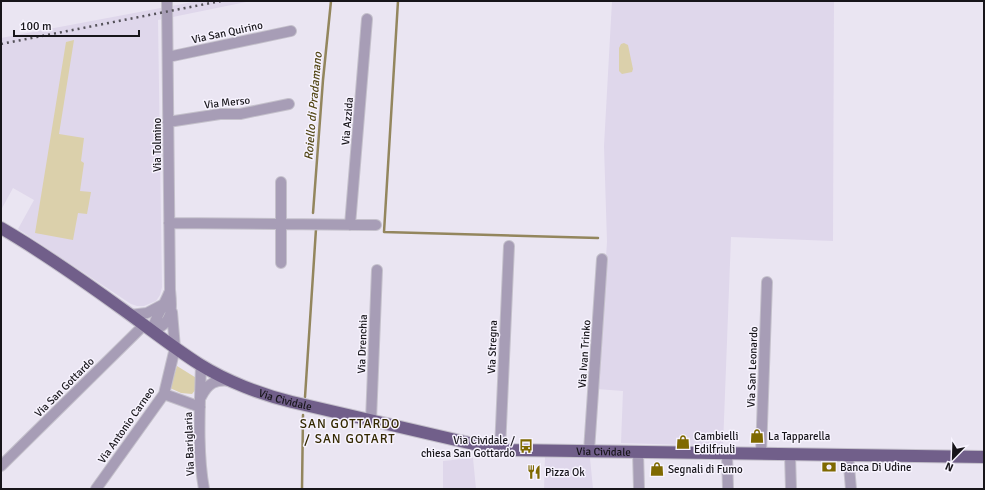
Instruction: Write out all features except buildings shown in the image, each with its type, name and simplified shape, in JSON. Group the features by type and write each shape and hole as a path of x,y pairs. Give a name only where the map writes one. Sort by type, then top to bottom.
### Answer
{"main road":[{"name":"Via Cividale","path":"1,228 39,252 201,366 278,399 500,449 984,457"}],"street":[{"name":"Via Tolmino","path":"167,1 170,290 168,306 174,348"},
{"name":"Via Azzida","path":"350,225 367,19"},
{"name":"Via San Quirino","path":"168,56 291,30"},
{"name":"Via Merso","path":"168,122 220,114 240,114 289,104"},
{"path":"281,182 281,263"},
{"path":"169,223 376,225"},
{"name":"Via Stregna","path":"500,449 509,246"},
{"name":"Via Ivan Trinko","path":"589,451 602,259"},
{"name":"Via Drenchia","path":"371,420 377,270"},
{"name":"Via San Leonardo","path":"760,453 767,282"},
{"name":"Via Tolmino","path":"148,328 168,306"},
{"path":"130,315 147,313 168,306"},
{"name":"Via San Gottardo","path":"1,466 148,328"},
{"name":"Via Antonio Carneo","path":"96,489 164,394 174,348"},
{"name":"Via Bariglaria","path":"201,366 200,402 202,476 204,489"},
{"name":"Via Bariglaria","path":"200,402 205,389 211,383 219,381 233,381"},
{"path":"164,394 200,402"},
{"name":"Via Cividale","path":"638,452 639,489"},
{"path":"727,453 728,489"},
{"path":"790,454 791,489"},
{"path":"848,455 851,489"}],"shaded area":[{"path":"198,1 251,1 158,20 162,287 160,295 156,301 144,306 137,306 131,304 18,229 34,200 13,188 1,210 1,38"},
{"path":"612,1 834,1 833,241 731,237 723,446 621,443 623,391 597,389 607,242 604,146"},
{"path":"74,40 59,134 84,138 81,161 84,163 80,191 91,192 87,214 78,213 73,240 35,233 66,42"},
{"path":"624,43 628,45 633,69 632,72 622,74 619,71 619,48 621,44"},
{"path":"177,366 198,379 196,389 192,394 181,393 170,388"},
{"path":"545,457 590,458 593,489 544,489"},
{"path":"473,458 476,489 443,488 443,461"}],"waterway":[{"name":"Roiello di Pradamano","path":"313,213 323,80 331,1"},
{"path":"398,1 384,232 598,238"},
{"name":"Roiello di Pradamano","path":"305,397 316,229"},
{"name":"Roiello di Pradamano","path":"302,489 303,415"}],"railway":[{"path":"1,44 221,1"}],"place":[{"name":"La Tapparella","path":"757,436"},
{"name":"Cambielli Edilfriuli","path":"683,442"},
{"name":"Via Cividale / chiesa San Gottardo","path":"526,446"},
{"name":"Banca Di Udine","path":"829,467"},
{"name":"Segnali di Fumo","path":"657,469"},
{"name":"Pizza Ok","path":"534,472"}],"district":[{"name":"SAN GOTTARDO / SAN GOTART","path":"350,430"}]}
